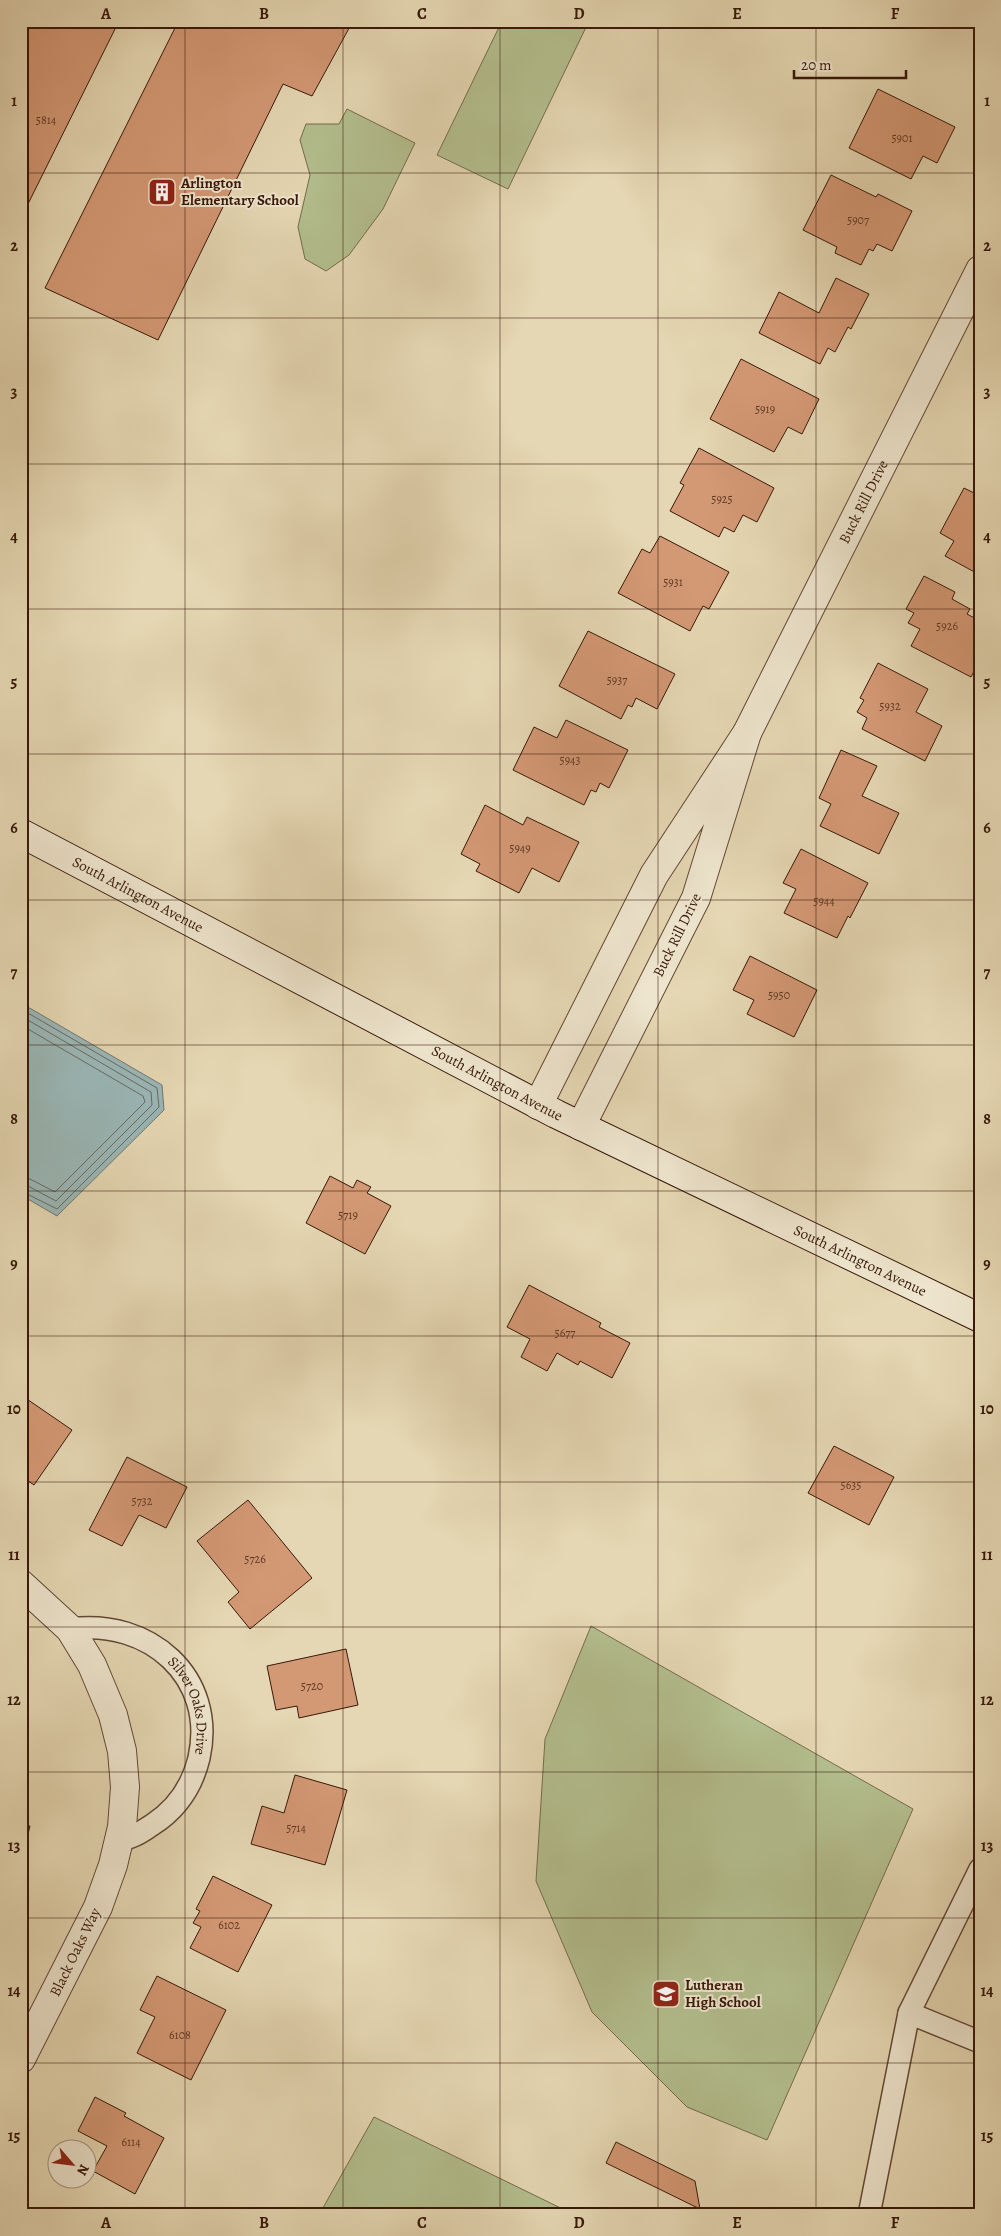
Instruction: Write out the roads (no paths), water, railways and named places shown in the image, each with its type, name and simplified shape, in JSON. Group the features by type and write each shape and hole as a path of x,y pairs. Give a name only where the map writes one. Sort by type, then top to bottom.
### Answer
{"street":[{"name":"Buck Rill Drive","path":"538,1104 654,876 747,733 980,270"},
{"name":"Buck Rill Drive","path":"580,1126 696,898 747,733"},
{"name":"South Arlington Avenue","path":"21,833 580,1126 980,1318"},
{"path":"21,1584 70,1628 100,1681 113,1715 122,1751 125,1806 118,1840"},
{"name":"Black Oaks Way","path":"21,2060 98,1907 113,1865 118,1840"}],"lane":[{"name":"Silver Oaks Drive","path":"70,1628 106,1627 147,1640 178,1667 188,1683 201,1713 203,1733 201,1748 194,1778 184,1796 162,1818 128,1839 118,1840"},
{"path":"869,2215 909,2013 980,1869"},
{"path":"909,2013 980,2042"}],"water":[{"path":"21,1003 162,1085 164,1110 57,1216 21,1195"}],"place":[{"name":"Arlington Elementary School","path":"162,192"},
{"name":"Lutheran High School","path":"666,1994"}]}
